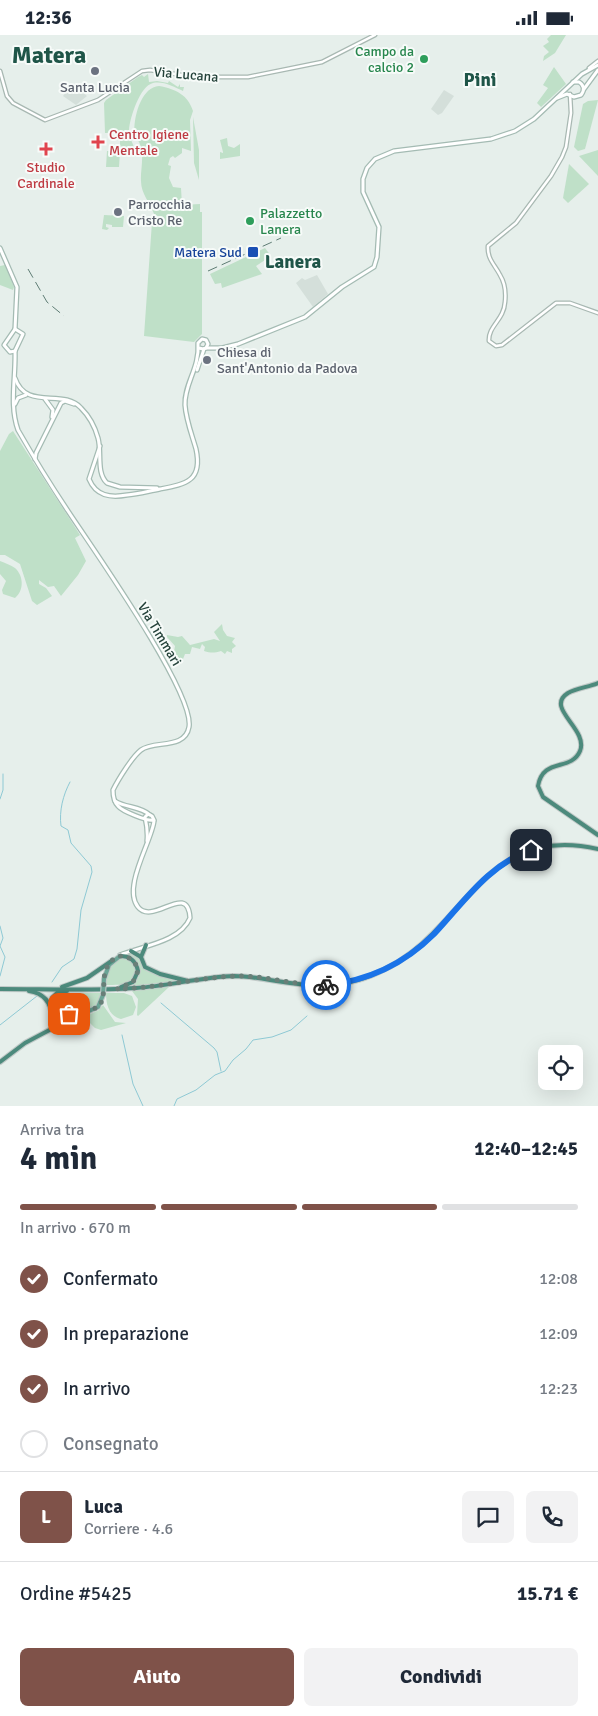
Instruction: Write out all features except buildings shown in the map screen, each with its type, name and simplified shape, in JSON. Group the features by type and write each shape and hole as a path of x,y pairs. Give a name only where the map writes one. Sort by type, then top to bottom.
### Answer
{"highway":[{"path":"598,683 569,693 563,699 562,709 578,732 582,742 581,747 576,757 570,762 556,765 544,772 538,786 543,797 598,834"},
{"path":"131,951 141,957 145,967 174,979 202,981 240,976 304,985 324,985 357,981 394,965 422,945 480,883 508,859 531,850 557,846 575,845 598,849"},
{"path":"141,957 146,945"},
{"path":"117,989 133,982 138,971 134,961 125,956 120,956"},
{"path":"56,988 87,978 112,960"},
{"path":"0,989 117,989 158,987 195,981"},
{"path":"10,989 39,993 49,1003 52,1018 57,1026"},
{"path":"0,1062 24,1043 57,1026 63,1025 66,1021 64,1013 54,1008 51,1002 55,993 81,989"},
{"path":"42,1033 59,1011"}],"main road":[{"path":"199,348 217,348 238,344 305,317 342,287 370,271 376,262 379,240 378,227 363,187 364,175 370,163 381,155 394,151 504,136 534,119 589,68 598,67"},
{"path":"557,98 570,94 577,97 581,95 598,67"},
{"path":"572,82 579,82 584,89"},
{"path":"569,85 570,94"},
{"path":"0,248 17,287 15,329 4,345 7,351 15,351"},
{"path":"15,329 23,335 15,351 14,405 16,425 35,460"},
{"path":"194,375 200,339 205,339 217,348"},
{"path":"100,446 89,479 93,487 100,493 109,496 120,496 185,484 194,477 198,466 185,403 194,375 208,343"},
{"path":"14,375 20,389 44,398 67,399 75,402 83,410 91,421 100,446 101,473 104,481 110,485 165,488"},
{"path":"14,405 21,396 32,395"},
{"path":"44,398 49,402 53,411 51,423"},
{"path":"35,460 51,423 63,402 73,403 83,410"},
{"path":"29,449 38,450"},
{"name":"Via Timmari","path":"35,460 153,642 172,677 189,722 187,732 180,740 150,745 136,755 113,791 115,801"},
{"path":"115,801 121,805 143,810 154,820"},
{"path":"115,801 119,807 146,821 154,820"},
{"path":"147,841 146,815 150,815"},
{"path":"66,1021 98,1007 103,995 106,969 112,960 175,935 185,927 190,918 188,909 181,903 172,903 155,912 147,913 138,908 134,900 134,886 139,863 154,820"},
{"path":"64,1013 86,1013"}],"street":[{"name":"Via Lucana","path":"0,71 6,96 13,103 45,120 98,100 142,71 148,70 194,77 248,77 322,62 374,35"},
{"path":"570,94 566,147 552,176 516,223 488,247 488,256 505,286 505,302 502,317 490,333 489,341 496,346 502,345 556,303 570,303 598,313"},
{"path":"570,105 577,97"}],"shaded area":[{"path":"72,84 87,96 76,105 63,96"},
{"path":"444,90 454,96 442,113 438,115 431,109"},
{"path":"317,275 328,294 313,307 296,283 302,278 305,280"}],"green space":[{"path":"551,35 566,35 555,53 543,61 544,56 549,52 543,46 549,42 547,39"},
{"path":"554,67 566,84 541,107 537,103 548,88 543,85"},
{"path":"148,74 149,82 168,83 169,81 178,87 180,84 180,87 184,87 183,91 161,83 148,85 136,103 130,124 129,133 135,152 120,152 119,167 106,167 107,151 120,151 120,133 105,133 104,103 138,77 142,75 144,77"},
{"path":"159,86 171,89 185,97 193,111 190,120 191,151 182,148 182,153 175,158 173,156 170,158 168,165 171,166 169,178 173,187 181,188 182,205 200,204 200,212 202,212 202,334 194,342 144,336 152,222 163,219 154,214 142,190 142,153 134,131 136,115 142,99 152,88"},
{"path":"598,100 585,149 578,151 574,147 583,104 588,101"},
{"path":"193,117 199,150 199,180 194,163"},
{"path":"227,138 228,146 234,148 240,144 240,156 220,159 220,152 223,152 220,140"},
{"path":"598,150 598,176 579,156"},
{"path":"569,164 589,184 568,203 563,198"},
{"path":"104,215 124,216 123,227 112,227 112,225 106,224 106,227 109,228 107,230 102,229"},
{"path":"265,248 271,256 256,266 262,274 222,288 221,283 215,284 210,274"},
{"path":"5,265 14,287 13,290 0,285 0,266"},
{"path":"13,431 80,535 75,538 86,561 78,575 61,596 54,586 48,587 39,580 39,584 46,588 52,596 37,605 32,601 20,564 5,555 0,555 0,451 9,434"},
{"path":"0,561 15,568 20,575 21,588 15,598 3,594 2,590 6,581 0,574"},
{"path":"222,624 227,636 235,638 232,642 236,646 232,649 232,653 227,651 225,654 221,651 212,653 204,651 205,647 202,644 200,649 192,647 190,654 185,654 183,659 179,658 176,664 172,662 175,646 167,635 182,636 190,645 214,639 220,641 214,632"},
{"path":"133,953 147,971 177,982 129,986 135,982 139,974 137,967 126,955"},
{"path":"120,958 132,961 136,975 134,979 125,984 106,985 106,976 109,969"},
{"path":"169,987 137,1015 138,999 132,991"},
{"path":"60,993 101,993 95,1006 89,1010 74,1013 66,1012 54,1005 54,999"},
{"path":"106,993 124,993 132,996 136,1007 133,1015 121,1019 117,1018 111,1013"},
{"path":"103,1005 115,1022 126,1023 101,1030 95,1028 84,1017 99,1010"}],"waterway":[{"path":"0,799 3,790 3,774"},
{"path":"52,982 62,967 74,959 77,949 81,910 92,872 91,866 71,843 68,830 61,826 62,803 70,782"},
{"path":"0,926 3,938 0,946 5,957 0,976"},
{"path":"0,1025 37,996"},
{"path":"161,1003 214,1048 217,1052 221,1071"},
{"path":"174,1106 177,1099 196,1090 215,1075 225,1071 253,1040 272,1037 291,1030 307,1016"},
{"path":"122,1035 133,1084 143,1106"}],"railway":[{"path":"208,271 281,238"},
{"path":"28,269 47,302 64,316"}],"way so far":[{"path":"69,1014 64,1013 66,1021 98,1007 103,997 104,973 112,960 120,956 125,956 134,961 138,971 133,982 117,989 158,987 234,976 304,985 326,985"}],"place":[{"name":"Campo da calcio 2","path":"424,59"},
{"name":"Santa Lucia","path":"95,71"},
{"name":"Centro Igiene Mentale","path":"98,142"},
{"name":"Studio Cardinale","path":"46,149"},
{"name":"Parrocchia Cristo Re","path":"118,212"},
{"name":"Palazzetto Lanera","path":"250,221"},
{"name":"Matera Sud","path":"253,252"},
{"name":"Chiesa di Sant'Antonio da Padova","path":"207,360"}],"district":[{"name":"Matera","path":"49,55"},
{"name":"Pini","path":"480,79"},
{"name":"Lanera","path":"293,261"}],"route":[{"path":"326,985 357,981 379,973 410,955 433,935 492,872 508,859 531,850"}]}
